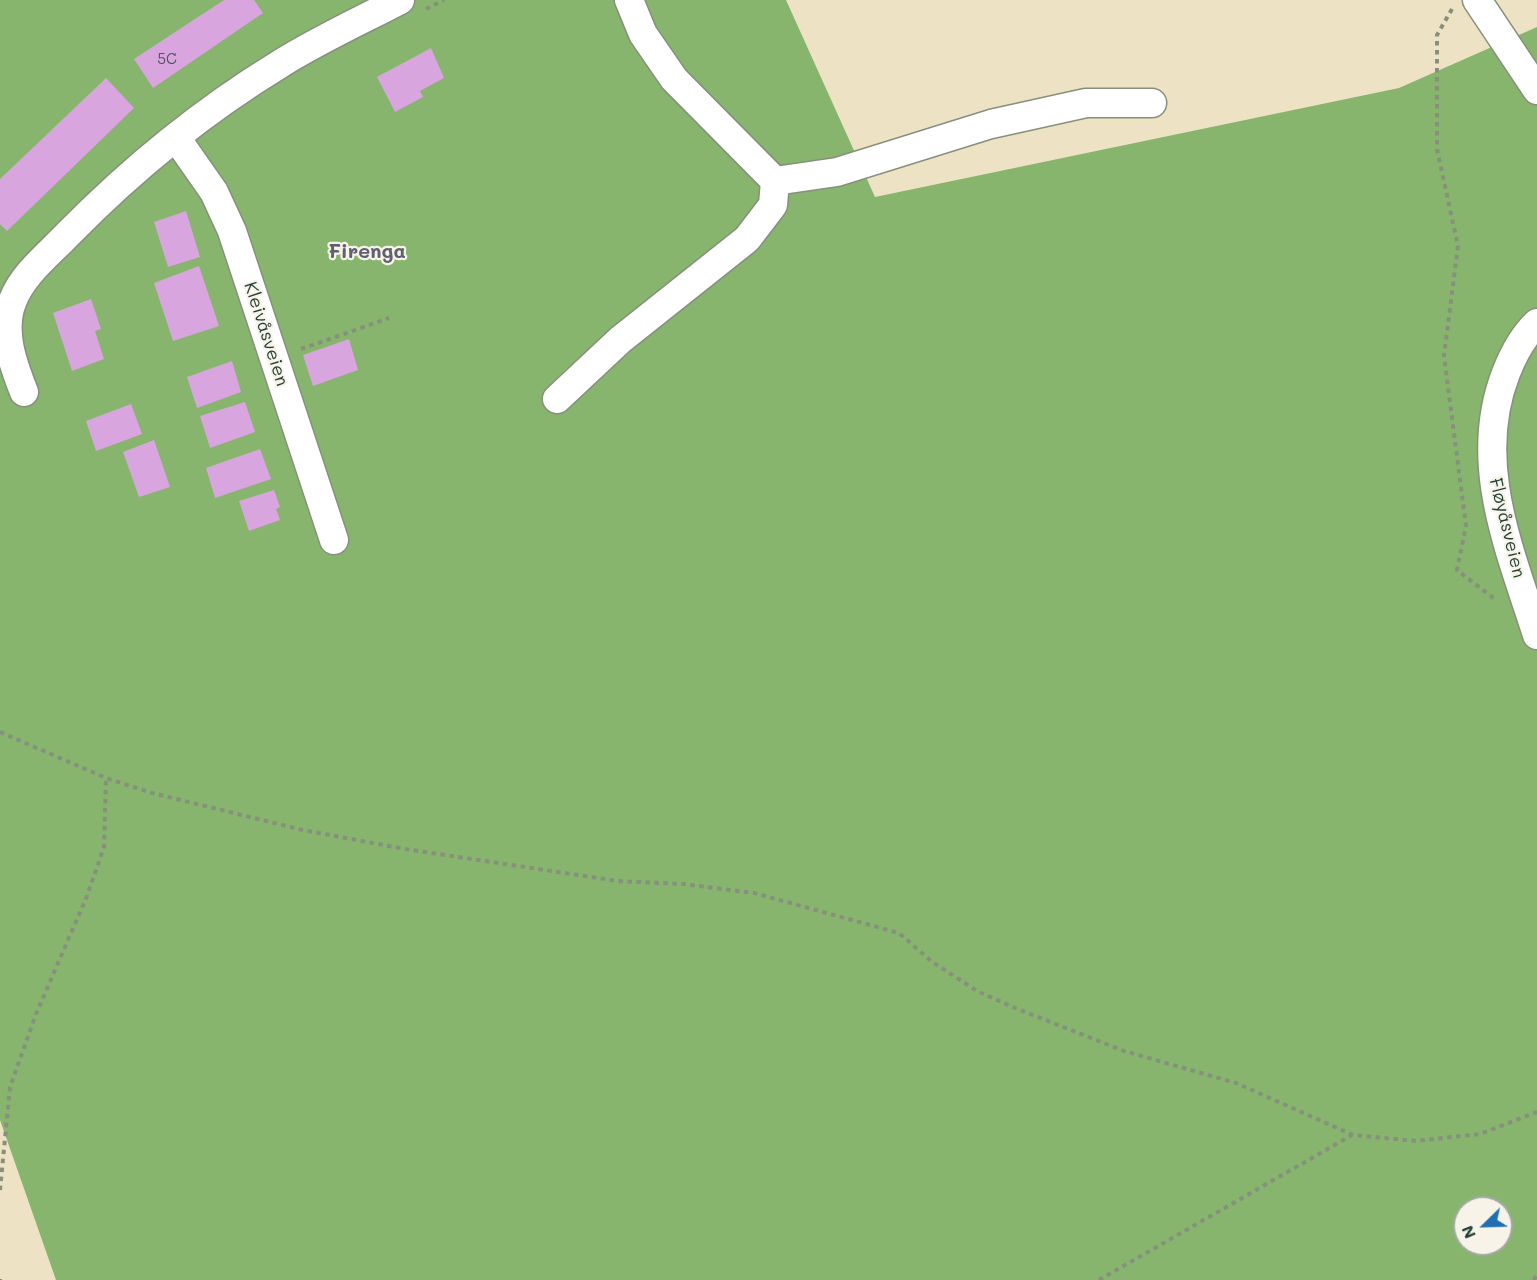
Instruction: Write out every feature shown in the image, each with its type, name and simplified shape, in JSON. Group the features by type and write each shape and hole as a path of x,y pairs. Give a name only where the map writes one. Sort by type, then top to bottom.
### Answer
{"street":[{"path":"24,392 10,352 7,319 13,298 31,272 87,215 201,118 280,64 400,0"},
{"path":"557,399 620,340 747,239 773,206 775,181 674,79 643,34 629,0"},
{"path":"1477,0 1537,90"},
{"path":"775,181 837,172 991,124 1086,103 1152,103"},
{"name":"Kleivåsveien","path":"177,139 214,192 232,231 334,540"},
{"name":"Fløyåsveien","path":"1537,323 1529,330 1511,360 1499,390 1492,420 1491,451 1493,483 1503,530 1537,635"}],"path":[{"path":"1456,0 1437,35 1437,149 1458,246 1444,356 1466,526 1457,570 1501,604"},
{"path":"274,358 389,318"},
{"path":"0,732 106,778 152,793 314,832 405,849 618,881 683,884 754,893 899,933 931,961 977,991 1015,1008 1124,1051 1236,1083 1353,1135 1416,1141 1480,1134 1537,1112"},
{"path":"0,1190 10,1088 36,1014 87,897 104,847 106,778"},
{"path":"1099,1280 1353,1135"},
{"path":"1534,1280 1537,1274"}],"green space":[{"path":"0,0 786,0 875,197 1399,88 1537,27 1537,1280 56,1280 0,1120"}],"building":[{"path":"224,0 254,0 263,13 153,88 134,59"},
{"path":"431,48 444,78 420,91 423,97 395,112 377,77"},
{"path":"106,78 134,108 7,231 0,224 0,179"},
{"path":"186,211 200,257 168,267 154,222"},
{"path":"199,266 219,326 173,341 154,283"},
{"path":"91,299 101,329 95,331 104,359 72,371 53,313"},
{"path":"349,339 358,370 313,386 303,355"},
{"path":"232,361 241,392 197,408 187,377"},
{"path":"245,402 255,432 210,448 200,416"},
{"path":"131,404 142,434 96,451 86,421"},
{"path":"154,440 170,487 139,497 123,452"},
{"path":"260,449 271,479 215,498 206,468"},
{"path":"274,490 280,507 276,509 280,520 249,531 239,501"}],"district":[{"name":"Firenga","path":"367,252"}]}
